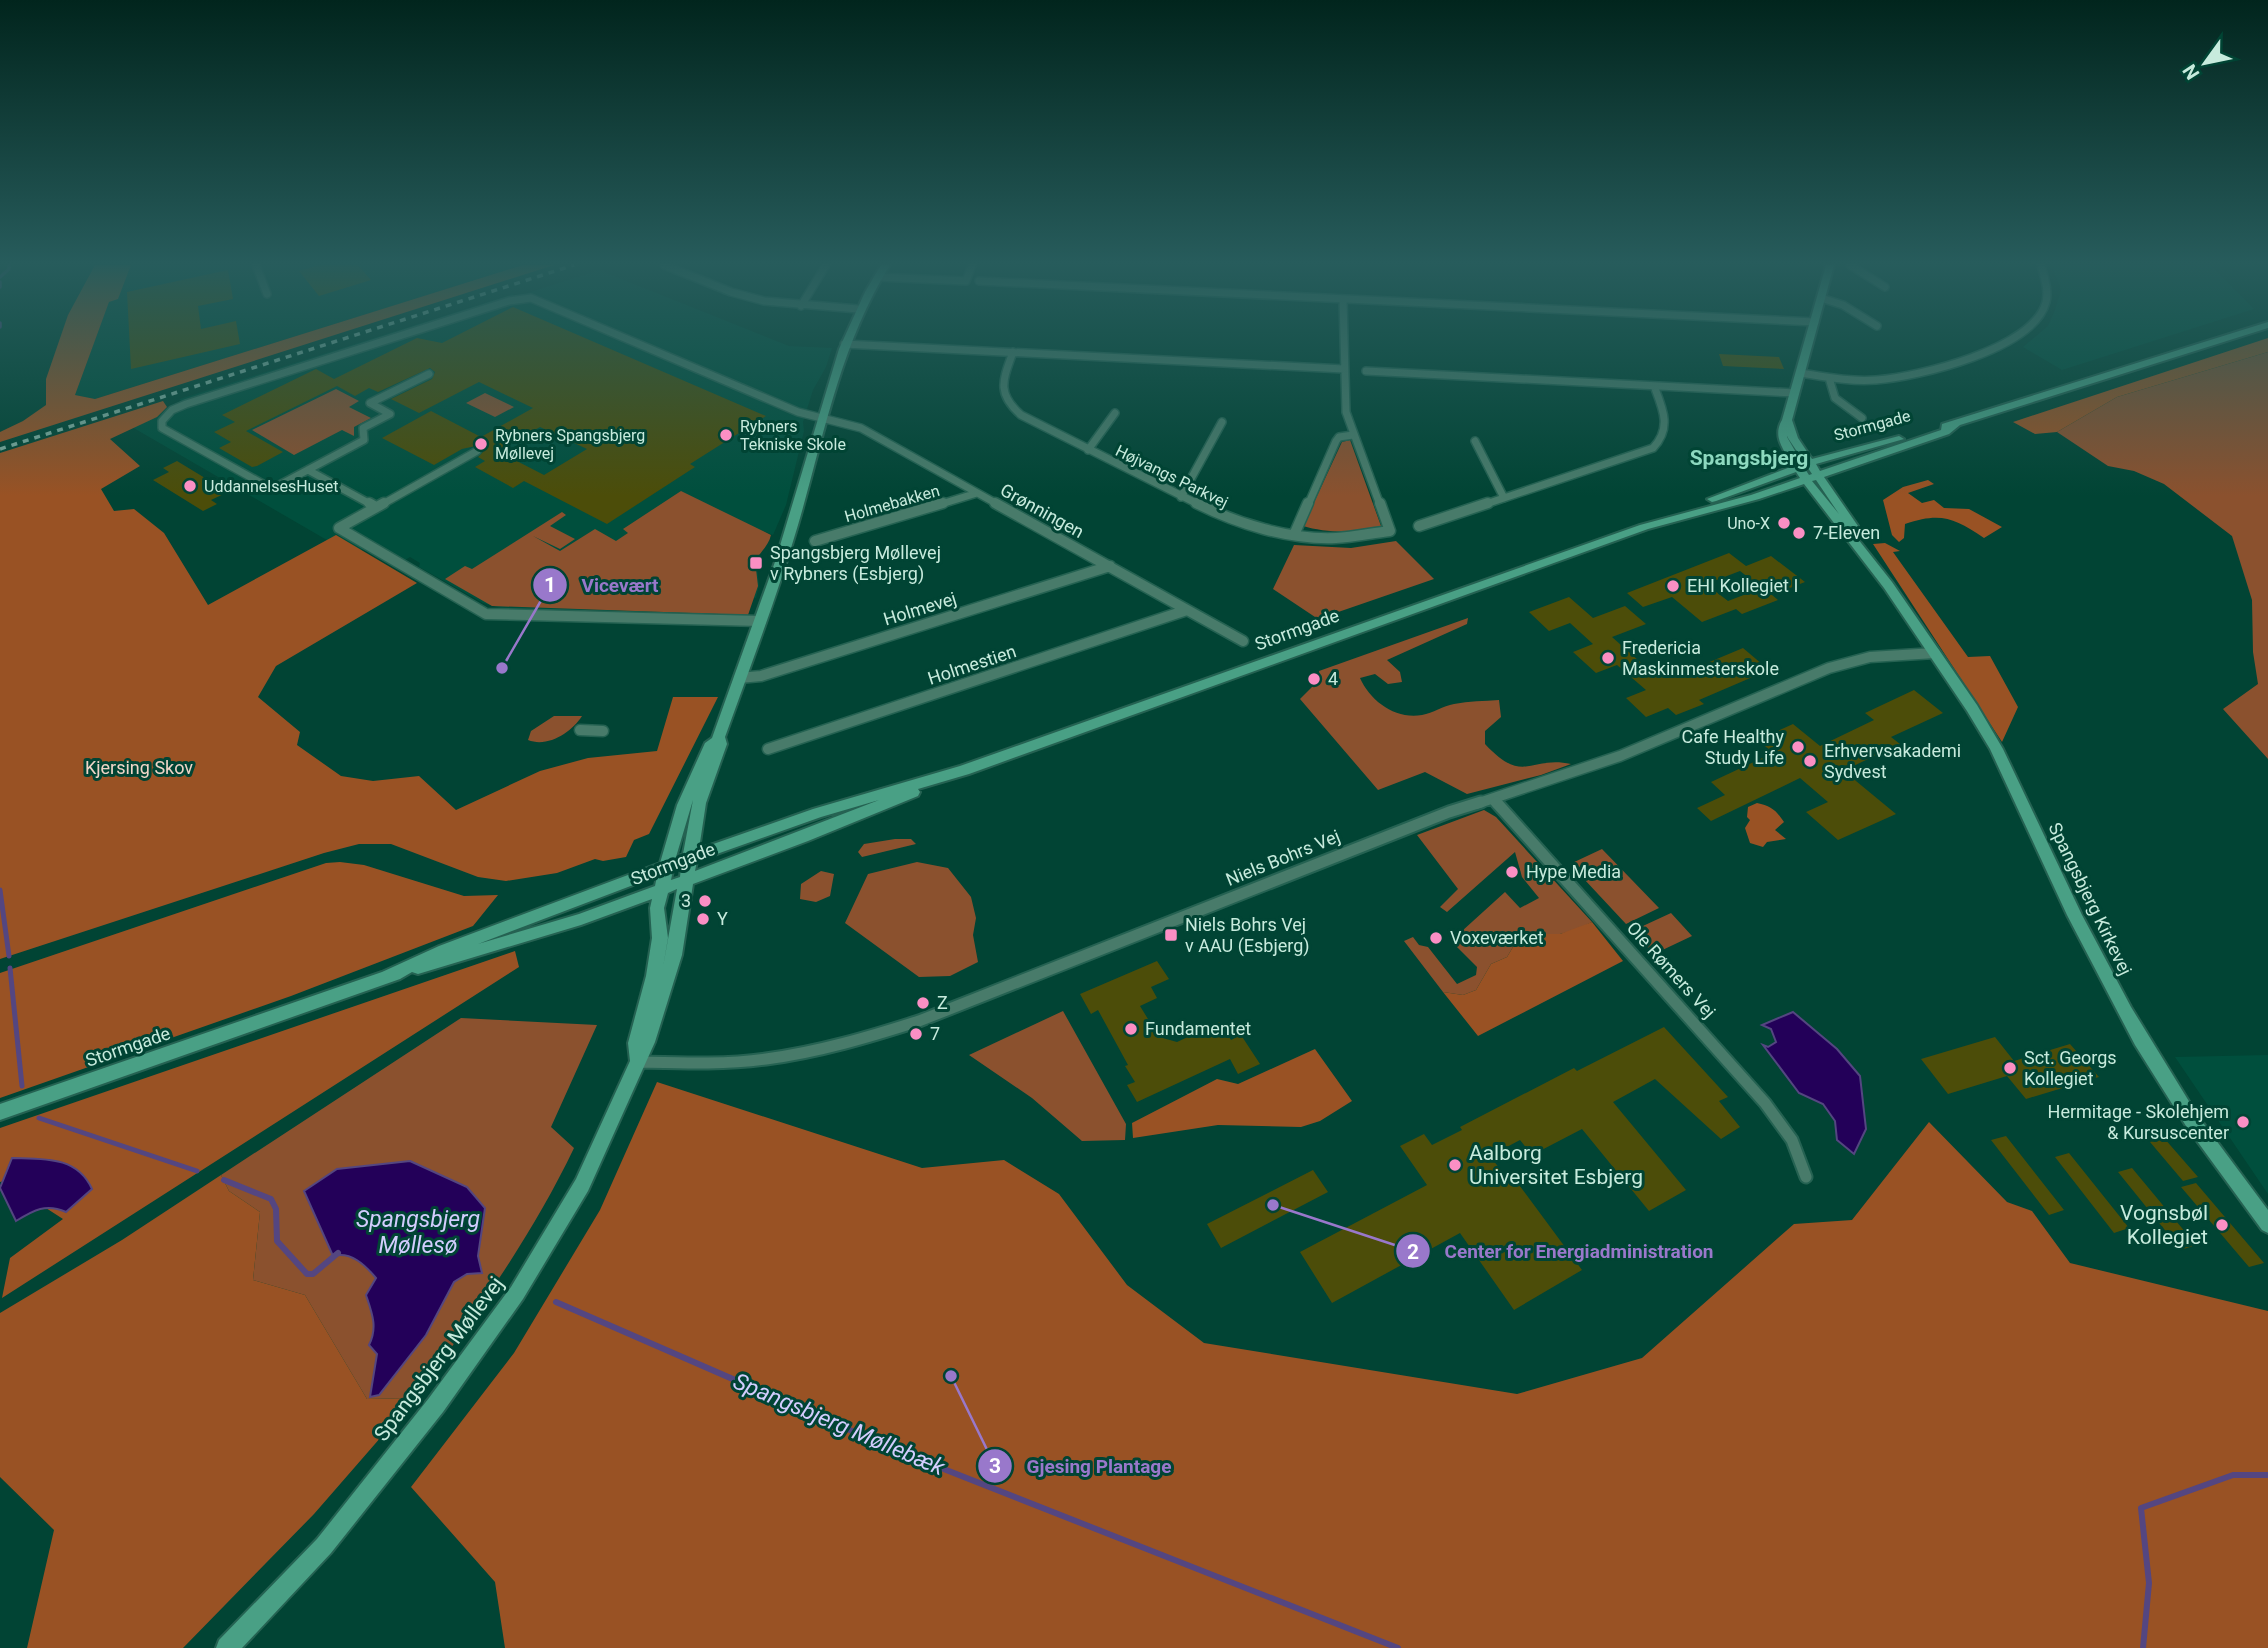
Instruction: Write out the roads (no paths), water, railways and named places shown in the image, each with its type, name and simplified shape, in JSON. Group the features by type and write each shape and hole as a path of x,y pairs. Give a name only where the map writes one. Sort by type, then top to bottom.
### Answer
{"street":[{"path":"384,342 186,404 173,410 162,421 162,428 272,489 364,440 363,428 390,414 370,403 429,374"},
{"path":"636,342 820,420"},
{"path":"1294,535 1336,441 1339,437 1353,435 1346,412 1343,342"},
{"name":"Spangsbjerg Kirkevej","path":"1810,342 1782,437 1801,473 1888,585 1996,749 2125,1013 2192,1121 2268,1224"},
{"path":"1801,373 1829,378 1887,379 2005,342"},
{"name":"Stormgade","path":"1814,470 1890,441 1955,425 2215,342"},
{"path":"844,344 1344,369"},
{"name":"Spangsbjerg Møllevej","path":"636,1062 636,1043 654,976 660,938 657,908 684,805 710,744 718,737 760,621 800,500 820,420 844,344"},
{"name":"Højvangs Parkvej","path":"1013,352 1001,386 1006,402 1021,415 1228,519 1294,535 1336,538 1390,531 1353,435"},
{"path":"1366,371 1794,393"},
{"path":"1829,378 1835,400 1862,418"},
{"path":"1419,526 1653,448 1662,440 1666,431 1666,421 1654,386"},
{"path":"1088,450 1115,413"},
{"name":"Grønningen","path":"820,420 861,428 1244,641"},
{"name":"Spangsbjerg Kirkevej","path":"1787,420 1793,438 1878,565 1888,585"},
{"path":"1181,497 1222,422"},
{"name":"Stormgade","path":"1644,527 1660,518 1801,473 1945,432 1955,425"},
{"path":"1475,441 1504,498"},
{"path":"477,451 339,528 486,614 760,621"},
{"path":"308,470 376,507"},
{"name":"Stormgade","path":"388,976 444,950 664,878 821,821 844,807 964,770 1644,527 1714,507 1801,473"},
{"name":"Holmebakken","path":"815,541 977,493"},
{"name":"Holmevej","path":"739,678 761,676 1110,566"},
{"name":"Holmestien","path":"768,749 1187,610"},
{"name":"Niels Bohrs Vej","path":"636,1062 712,1064 783,1057 919,1021 1449,812 1620,756 1829,668 1870,657 1935,653"},
{"path":"580,730 603,731"},
{"name":"Spangsbjerg Møllevej","path":"227,1648 324,1546 436,1405 517,1293 582,1185 636,1062 648,1042 664,992 674,955 699,803 720,744 718,737"},
{"name":"Stormgade","path":"687,870 803,837 964,770"},
{"name":"Ole Rømers Vej","path":"1493,799 1765,1103 1792,1140 1806,1177"},
{"path":"664,878 687,870"},
{"name":"Stormgade","path":"0,1112 388,976 581,919 664,878"}],"water":[{"path":"1793,1012 1837,1049 1860,1076 1866,1129 1854,1154 1837,1140 1835,1121 1823,1104 1799,1093 1763,1045 1768,1047 1776,1042 1771,1029 1762,1025"},
{"path":"12,1158 47,1160 69,1165 86,1178 92,1189 66,1212 52,1208 40,1209 16,1221 0,1188"},
{"name":"Spangsbjerg Møllesø","path":"410,1161 467,1187 485,1208 478,1256 482,1273 467,1274 454,1282 426,1335 379,1395 370,1397 377,1354 369,1345 374,1326 366,1295 376,1278 352,1257 333,1256 304,1191 337,1169"}],"waterway":[{"name":"Spangsbjerg Møllebæk","path":"0,890 9,956"},
{"name":"Spangsbjerg Møllebæk","path":"10,968 22,1086"},
{"name":"Spangsbjerg Møllebæk","path":"39,1118 197,1171"},
{"name":"Spangsbjerg Møllebæk","path":"224,1180 271,1199 276,1209 277,1241 307,1274 313,1274 338,1253"},
{"name":"Spangsbjerg Møllebæk","path":"556,1302 898,1451 1398,1648"},
{"name":"Spangsbjerg Møllebæk","path":"2143,1648 2149,1583 2141,1508 2233,1475 2268,1475"}],"railway":[{"path":"0,449 334,342"}],"place":[{"name":"Rybners Tekniske Skole","path":"726,435"},
{"name":"Rybners Spangsbjerg Møllevej","path":"481,444"},
{"name":"UddannelsesHuset","path":"190,486"},
{"name":"Uno-X","path":"1784,523"},
{"name":"7-Eleven","path":"1799,533"},
{"name":"Spangsbjerg Møllevej v Rybners (Esbjerg)","path":"756,563"},
{"name":"EHI Kollegiet I","path":"1673,586"},
{"name":"Fredericia Maskinmesterskole","path":"1608,658"},
{"name":"Vicevært","path":"502,668"},
{"name":"4","path":"1314,679"},
{"name":"Cafe Healthy Study Life","path":"1798,747"},
{"name":"Erhvervsakademi Sydvest","path":"1810,761"},
{"name":"Hype Media","path":"1512,872"},
{"name":"3","path":"705,901"},
{"name":"Y","path":"703,919"},
{"name":"Niels Bohrs Vej v AAU (Esbjerg)","path":"1171,935"},
{"name":"Voxeværket","path":"1436,938"},
{"name":"Z","path":"923,1003"},
{"name":"Fundamentet","path":"1131,1029"},
{"name":"7","path":"916,1034"},
{"name":"Sct. Georgs Kollegiet","path":"2010,1068"},
{"name":"Hermitage - Skolehjem & Kursuscenter","path":"2243,1122"},
{"name":"Aalborg Universitet Esbjerg","path":"1455,1165"},
{"name":"Center for Energiadministration","path":"1273,1205"},
{"name":"Vognsbøl Kollegiet","path":"2222,1225"},
{"name":"Gjesing Plantage","path":"951,1376"}],"district":[{"name":"Spangsbjerg","path":"1749,458"}],"park label":[{"name":"Kjersing Skov","path":"139,768"}]}
